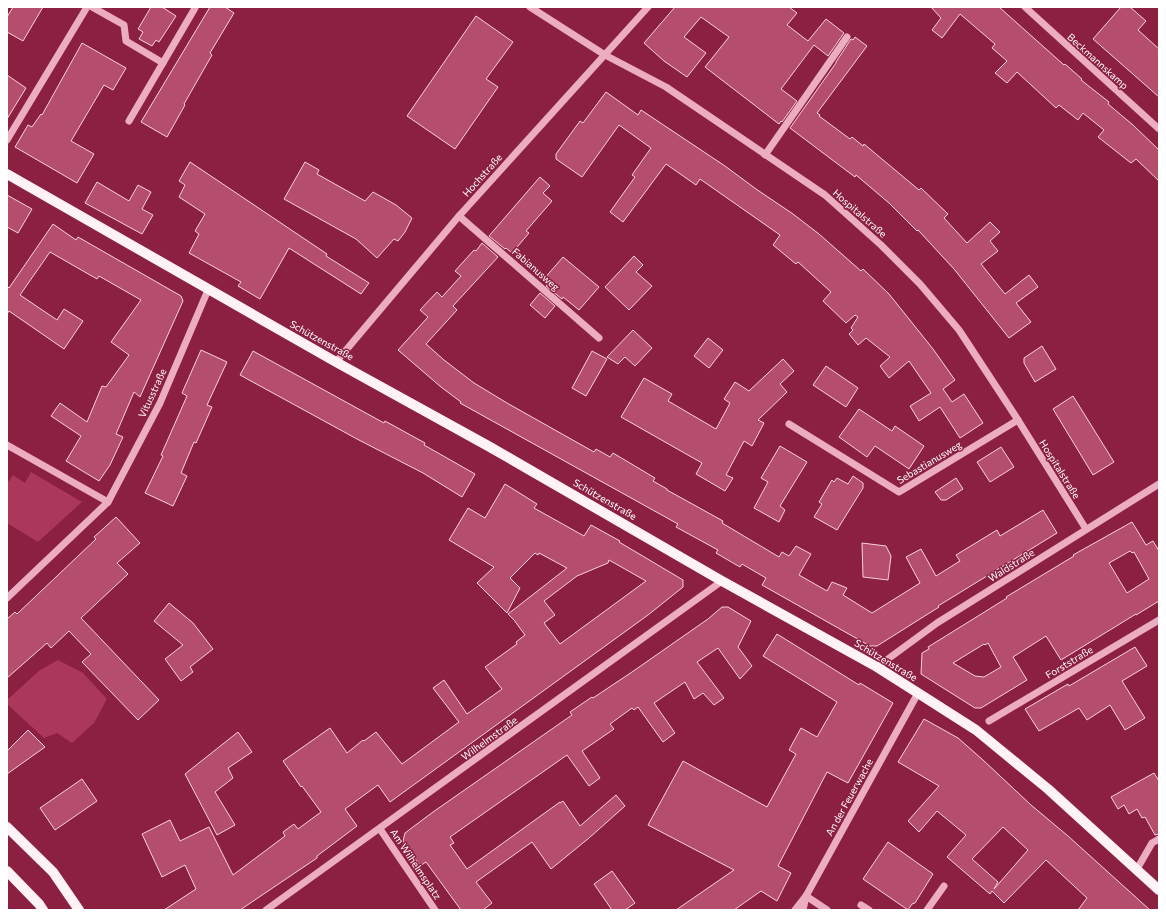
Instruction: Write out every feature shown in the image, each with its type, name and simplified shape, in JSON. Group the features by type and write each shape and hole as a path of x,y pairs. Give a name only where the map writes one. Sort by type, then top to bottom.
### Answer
{"main road":[{"name":"Schützenstraße","path":"7,174 208,290 490,447 722,581 877,667 976,730 1048,789 1159,890"},
{"path":"7,827 53,872 79,910"},
{"path":"7,870 43,910"}],"street":[{"path":"7,140 87,7"},
{"path":"92,7 124,25 126,41 163,63"},
{"name":"Hospitalstraße","path":"530,7 605,55 666,87 825,196 881,245 920,284 959,330 1018,420 1086,529"},
{"name":"Hochstraße","path":"336,362 459,216 648,7"},
{"name":"Beckmannskamp","path":"1025,7 1159,129"},
{"path":"129,121 195,8"},
{"path":"765,155 847,37"},
{"name":"Fabianusweg","path":"459,216 599,338"},
{"name":"Vitusstraße","path":"7,598 108,502 160,403 208,290"},
{"name":"Sebastianusweg","path":"789,424 900,492 1018,420"},
{"path":"7,445 108,502"},
{"name":"Waldstraße","path":"877,667 937,623 1159,484"},
{"name":"Wilhelmstraße","path":"266,910 722,581"},
{"name":"Forststraße","path":"989,721 1159,620"},
{"name":"An der Feuerwache","path":"795,910 806,896 918,693"},
{"name":"Am Wilhelmsplatz","path":"380,829 435,910"},
{"path":"1137,869 1152,843 1159,839"},
{"path":"927,910 944,886"},
{"path":"803,910 806,896 827,910"},
{"path":"861,905 869,910"}],"shaded area":[{"path":"31,472 82,502 38,542 7,523 7,480 9,481 13,475 25,483"},
{"path":"58,660 83,673 107,699 94,723 72,743 57,733 44,738 7,704 7,700 40,670"}],"building":[{"path":"13,7 43,7 23,41 7,32 7,17"},
{"path":"151,7 162,7 176,16 159,42 156,40 152,46 139,39 143,32 138,29"},
{"path":"210,7 225,7 234,13 210,53 212,55 167,137 141,122"},
{"path":"675,7 789,7 797,13 787,25 808,41 826,19 844,33 828,56 814,45 781,89 797,101 779,124 705,67 729,37 701,17 684,37 706,53 687,77 664,61 644,43"},
{"path":"931,7 999,7 1064,65 1065,64 1082,79 1081,80 1109,102 1108,104 1159,150 1159,181 1136,159 1131,163 1098,137 1104,130 1083,113 1078,120 1059,105 1056,108 1017,72 1007,83 995,73 1007,61 992,48 995,44 960,14 942,38 932,30 941,18"},
{"path":"1121,7 1130,7 1146,21 1138,30 1159,49 1159,97 1093,39"},
{"path":"476,16 513,42 486,79 498,87 455,149 407,116"},
{"path":"855,37 867,46 817,113 850,139 852,137 863,146 864,144 919,190 921,188 948,214 944,218 967,243 990,222 1000,232 990,241 998,251 981,264 1005,294 1029,275 1038,287 1016,303 1031,322 1009,338 954,269 918,230 917,231 889,203 856,175 855,177 790,128 851,39 853,40"},
{"path":"82,43 126,68 113,90 104,85 71,141 94,154 77,183 15,147 28,125 32,127 41,114 42,115"},
{"path":"7,75 26,88 7,119"},
{"path":"606,92 638,115 641,110 725,166 819,234 861,271 863,269 889,294 933,349 955,380 943,389 952,402 964,394 983,423 960,438 940,407 919,421 910,406 931,393 909,361 889,378 880,366 890,357 866,338 858,345 849,334 853,330 851,328 858,317 855,315 846,323 823,301 831,292 798,262 796,264 773,245 780,235 700,179 696,185 666,164 623,222 610,212 635,177 632,175 651,148 619,125 582,177 556,159 556,154 580,121 583,123"},
{"path":"190,162 327,254 326,256 369,283 361,294 289,248 260,299 238,286 241,282 189,253 199,234 195,231 205,214 179,197 185,185 179,181"},
{"path":"305,162 319,170 317,174 365,201 373,192 396,205 412,218 405,232 398,241 394,239 377,258 356,239 284,199"},
{"path":"540,177 550,186 543,193 552,201 526,231 529,233 512,253 489,236"},
{"path":"97,182 129,201 138,185 151,192 142,209 153,215 142,234 85,203"},
{"path":"7,195 32,209 18,233 7,227"},
{"path":"53,224 76,240 78,237 181,296 183,301 140,397 134,392 116,434 123,437 110,465 99,481 66,461 81,436 51,416 60,403 87,422 102,386 106,387 129,355 111,342 141,300 99,276 97,279 50,252 20,295 57,320 64,309 83,321 64,349 9,311 7,314 7,286 9,288"},
{"path":"482,243 498,257 453,306 457,310 426,344 474,383 507,403 594,452 596,449 610,457 613,453 655,478 653,481 667,490 723,521 722,523 779,557 782,552 789,556 796,546 811,554 799,575 827,591 832,582 847,588 843,595 872,613 920,583 906,557 921,549 936,576 960,561 956,555 997,530 1000,536 1043,510 1057,533 938,606 939,607 877,646 870,646 762,585 766,578 742,564 740,567 716,553 718,550 676,527 678,524 460,403 461,402 398,350 428,317 420,310 437,292 442,297 461,276 455,271 474,250 476,251"},
{"path":"634,256 643,265 636,272 652,286 629,310 605,287"},
{"path":"563,257 599,287 579,310 546,286 548,284 543,280"},
{"path":"540,293 555,306 545,318 530,305"},
{"path":"633,330 652,348 635,366 625,357 618,364 607,357"},
{"path":"708,338 723,350 709,368 694,356"},
{"path":"1042,346 1056,369 1035,382 1024,363 1024,358"},
{"path":"201,350 227,362 207,405 212,407 196,443 194,442 181,473 187,476 173,506 145,493 163,456 161,455 187,396 182,393"},
{"path":"253,351 384,423 385,421 425,443 424,445 475,474 462,497 423,473 240,375"},
{"path":"592,351 607,359 586,396 572,388"},
{"path":"783,359 794,371 780,384 787,392 758,420 764,423 752,446 744,441 726,475 733,478 725,491 696,474 702,463 621,417 644,378 672,394 668,401 716,429 730,403 724,399 735,382 749,391"},
{"path":"826,366 858,388 846,407 813,385"},
{"path":"1073,396 1114,462 1093,475 1053,409"},
{"path":"859,409 892,431 895,426 924,446 909,469 875,446 867,457 839,437"},
{"path":"780,446 807,462 780,506 785,510 779,522 754,508 768,482 761,478"},
{"path":"1001,447 1014,467 990,482 977,462"},
{"path":"853,476 863,483 863,488 837,530 814,517 822,504 819,502 832,480 834,482 837,478 848,484"},
{"path":"956,478 963,489 946,500 941,500 935,492"},
{"path":"505,484 537,504 534,508 584,536 591,525 620,541 619,542 683,580 683,587 648,615 390,802 378,785 345,809 357,826 317,856 317,858 240,910 164,910 196,889 185,865 162,877 142,834 170,820 180,841 209,827 233,875 285,836 283,832 294,824 298,829 321,812 283,761 330,728 347,753 376,732 402,764 459,722 433,688 444,680 467,714 502,689 485,667 517,644 516,642 525,635 508,614 567,568 539,553 538,555 535,553 510,578 520,588 507,613 477,583 494,567 449,540 468,508 485,518","holes":["609,560 646,581 560,644 544,623 555,615 544,601 577,576 608,563"]},
{"path":"116,517 140,543 117,563 128,574 81,618 159,700 138,720 82,662 91,654 69,631 51,648 47,643 7,678 7,619 15,612 17,614 96,539 94,537"},
{"path":"1132,522 1146,545 1153,541 1159,551 1159,601 1061,660 1046,636 1013,657 1027,680 981,708 975,708 921,674 922,653 929,649 928,647 1074,556 1073,555","holes":["1130,551 1132,553 1134,552 1149,579 1127,593 1109,563","988,643 1001,667 984,677 975,676 953,663"]},
{"path":"862,543 886,546 891,556 888,580 863,577"},
{"path":"169,603 193,623 213,649 190,667 193,672 181,681 165,659 183,645 154,621"},
{"path":"722,607 728,607 751,621 738,647 752,666 740,679 718,648 697,662 724,698 714,705 703,693 694,699 685,682 654,703 675,733 663,742 638,707 634,710 632,708 610,724 614,729 582,751 600,778 589,786 567,755 450,837 454,843 450,845 467,869 560,802 563,801 580,826 616,795 625,806 551,869 532,842 476,882 492,903 483,910 461,910 426,862 420,866 403,841 405,833 572,715 570,712 632,672 708,619"},
{"path":"777,634 859,685 860,683 893,703 848,783 827,772 778,866 791,873 777,901 761,891 734,910 676,910 734,870 648,825 683,761 767,807 796,754 789,750 801,728 817,737 837,702 763,656"},
{"path":"1135,647 1147,666 1122,681 1145,718 1125,730 1110,705 1087,720 1079,708 1039,731 1025,709 1068,684 1069,686"},
{"path":"924,719 958,738 1150,910 1078,910 1087,898 1046,860 1004,903 992,891 990,894 947,857 966,835 937,811 919,832 908,821 939,786 898,762","holes":["1003,827 1028,850 994,889 998,882 972,859"]},
{"path":"28,730 45,747 7,774 7,751"},
{"path":"238,732 252,752 228,768 233,778 215,792 235,825 217,835 185,774"},
{"path":"1154,773 1159,781 1159,834 1155,835 1145,817 1142,818 1137,809 1129,814 1124,805 1118,809 1111,797"},
{"path":"82,779 97,801 55,830 40,808"},
{"path":"888,842 933,874 915,903 912,904 908,910 863,879"},
{"path":"612,871 635,903 625,910 612,910 594,884"}]}
